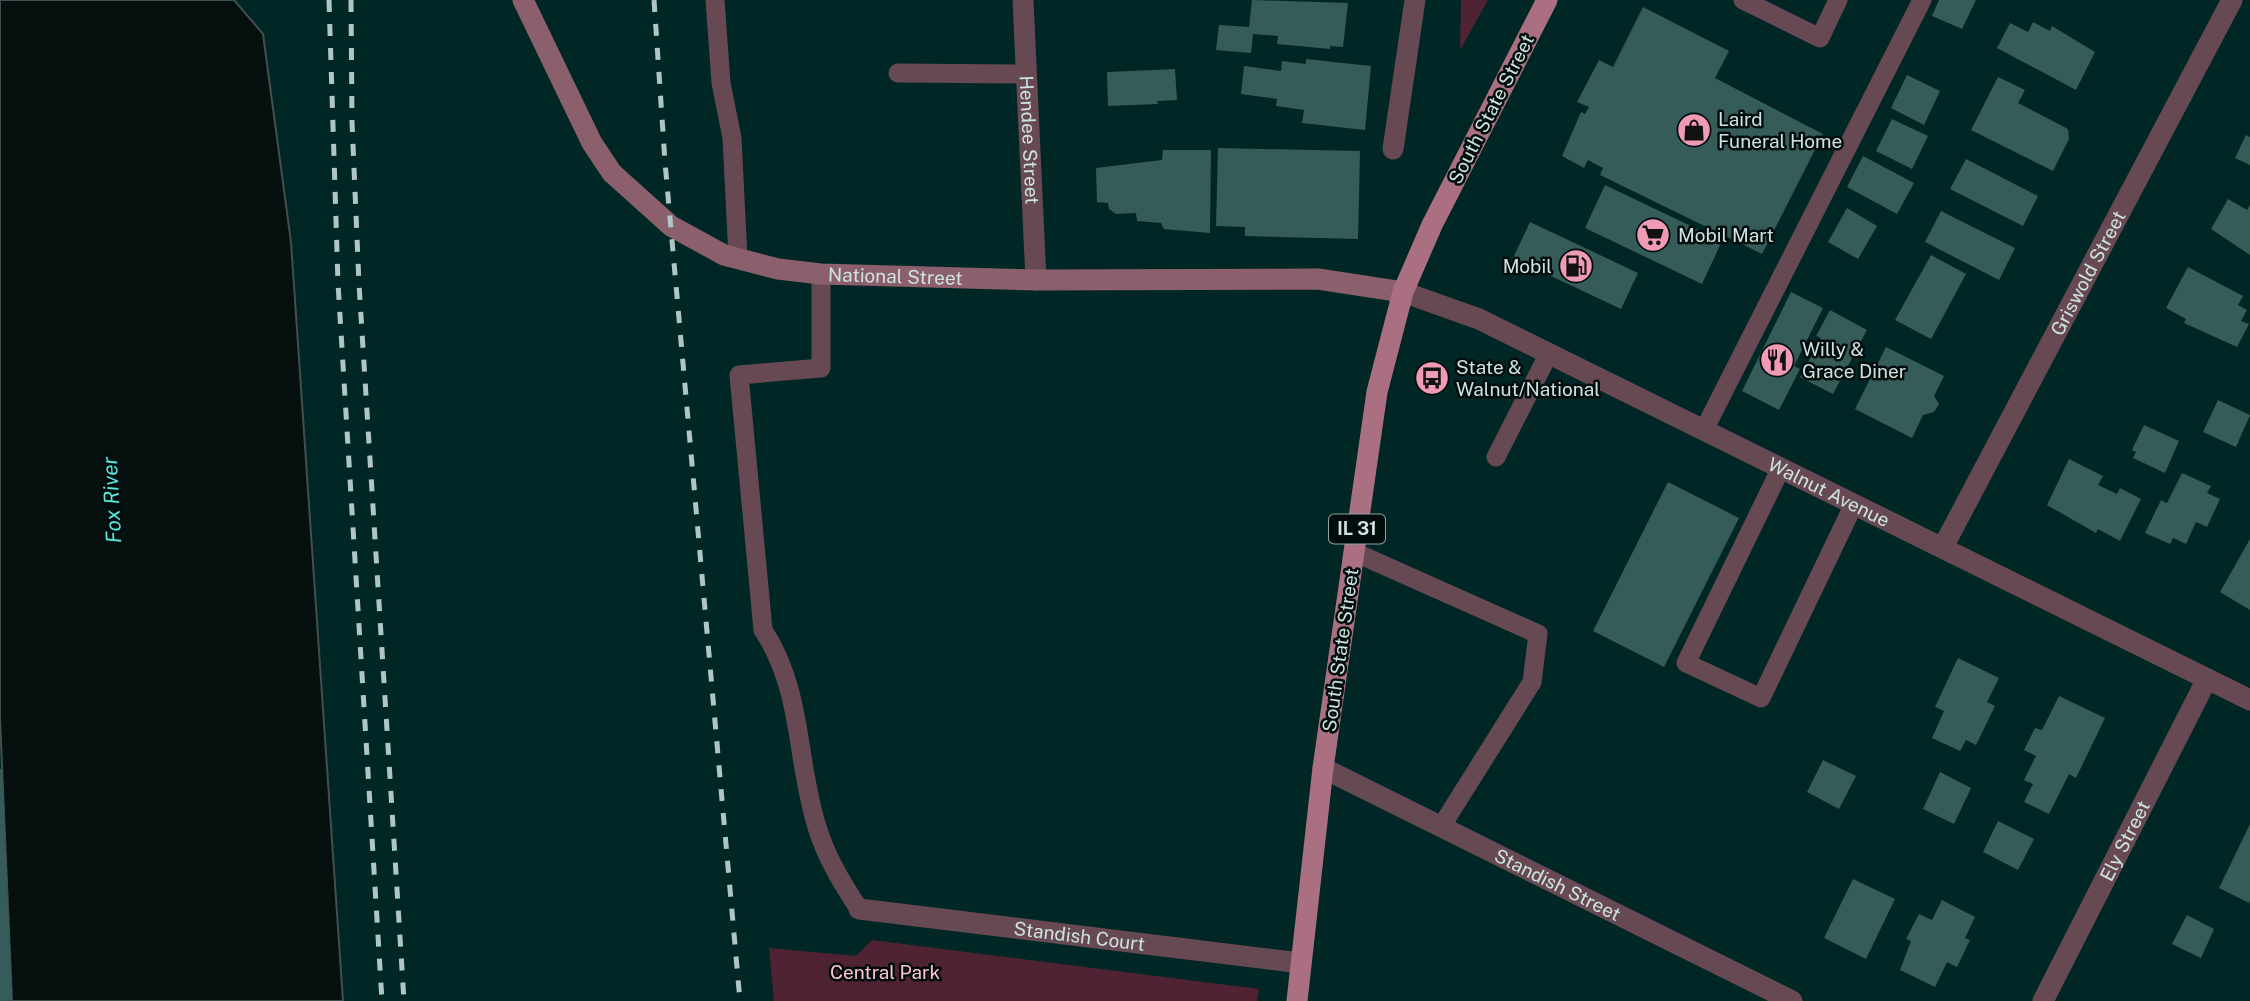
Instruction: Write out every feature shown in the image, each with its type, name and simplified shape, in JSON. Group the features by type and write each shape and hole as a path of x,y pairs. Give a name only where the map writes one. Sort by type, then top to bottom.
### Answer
{"main road":[{"name":"South State Street","path":"1297,1001 1323,768 1377,392 1403,292 1432,225 1547,0"}],"street":[{"name":"National Street","path":"523,0 592,143 612,173 671,226 715,250 738,258 778,269 821,274 1036,280 1318,279 1403,292"},
{"name":"Hendee Street","path":"1023,0 1036,280"},
{"path":"1393,149 1415,0"},
{"name":"Griswold Street","path":"1943,547 2232,0"},
{"name":"Walnut Avenue","path":"1403,292 1479,319 2250,700"},
{"name":"Ely Street","path":"2043,1001 2207,679"},
{"name":"Standish Street","path":"1323,768 1792,1001"},
{"name":"Standish Court","path":"859,909 1301,964"}],"lane":[{"path":"715,0 721,83 732,138 738,258"},
{"path":"1743,0 1820,38 1838,0"},
{"path":"1704,430 1922,0"},
{"path":"898,73 1027,74"},
{"path":"821,274 821,368 739,375 763,630 777,652 793,697 816,827 835,873 859,909"},
{"path":"1496,457 1549,353"},
{"path":"1781,468 1686,663 1761,698 1854,504"},
{"path":"1354,552 1538,634 1532,682 1441,827"}],"green space":[{"path":"1461,0 1488,0 1460,50"},
{"name":"Central Park","path":"872,940 1259,989 1257,1001 774,1001 769,948 856,956"}],"water":[{"name":"Fox River","path":"0,0 234,0 263,34 291,242 343,1001 12,1001 0,718"}],"building":[{"path":"1252,0 1348,3 1343,47 1330,46 1330,49 1277,44 1278,36 1253,34 1251,53 1216,50 1219,25 1249,27"},
{"path":"1939,0 1976,0 1962,29 1932,16"},
{"name":"Laird Funeral Home","path":"1643,7 1729,51 1715,78 1823,134 1762,254 1600,175 1603,168 1588,160 1584,168 1562,156 1581,112 1585,114 1589,107 1577,102 1599,60 1613,67"},
{"path":"2033,22 2050,31 2052,26 2095,52 2076,90 1997,48 2010,23 2028,32"},
{"path":"1306,59 1371,66 1365,130 1302,123 1304,110 1276,106 1277,99 1241,94 1244,66 1281,71 1282,61 1306,64"},
{"path":"1175,69 1177,100 1157,101 1158,104 1108,106 1107,72"},
{"path":"1907,75 1940,91 1924,125 1891,108"},
{"path":"1998,77 2025,90 2018,103 2068,129 2069,139 2053,171 1971,130"},
{"path":"1892,119 1928,136 1912,169 1876,151"},
{"path":"2246,135 2250,137 2250,165 2235,158"},
{"path":"1218,148 1360,151 1358,239 1245,236 1245,227 1216,226"},
{"path":"1163,150 1211,150 1210,233 1164,229 1161,223 1137,221 1136,213 1116,214 1109,209 1108,203 1097,202 1096,168 1162,160"},
{"path":"1863,156 1914,183 1897,214 1847,187"},
{"path":"1966,159 2038,196 2023,226 1950,189"},
{"name":"Mobil Mart","path":"1605,185 1722,241 1702,284 1585,228"},
{"path":"2228,199 2247,210 2250,205 2250,255 2211,229"},
{"path":"1847,208 1877,226 1858,259 1828,242"},
{"path":"1941,211 2015,248 1999,280 1925,242"},
{"name":"Mobil","path":"1530,222 1638,273 1621,309 1513,258"},
{"path":"1931,255 1966,274 1931,339 1895,320"},
{"path":"2188,267 2243,296 2238,305 2247,310 2241,321 2249,324 2237,347 2184,323 2186,319 2166,308"},
{"path":"1791,292 1823,308 1794,366 1800,369 1779,410 1742,391"},
{"path":"1830,310 1867,330 1833,394 1800,377 1821,338 1816,336"},
{"path":"1886,347 1944,376 1934,396 1939,404 1934,412 1923,415 1912,438 1855,409"},
{"path":"2218,400 2250,415 2236,447 2203,432"},
{"path":"2144,425 2179,441 2165,473 2133,458 2136,452 2132,450"},
{"path":"2069,459 2103,476 2098,485 2117,494 2120,488 2141,499 2120,541 2098,529 2096,533 2047,505"},
{"path":"2182,473 2211,486 2207,493 2220,499 2207,527 2196,522 2186,544 2173,538 2170,544 2145,533 2161,500 2167,503"},
{"path":"1668,482 1739,518 1664,667 1593,631"},
{"path":"2250,539 2250,610 2220,592"},
{"path":"1958,658 1999,678 1987,702 1995,706 1976,745 1966,740 1960,751 1932,738 1944,711 1935,707"},
{"path":"2059,696 2105,718 2076,778 2069,774 2049,814 2024,802 2033,784 2024,780 2036,756 2024,750 2035,728 2042,730"},
{"path":"1823,760 1856,776 1839,809 1807,792"},
{"path":"2,769 12,1001 0,1001"},
{"path":"1940,772 1971,788 1954,824 1923,809"},
{"path":"1998,821 2034,839 2018,870 1983,852"},
{"path":"2250,824 2250,900 2249,903 2219,888"},
{"path":"1853,879 1895,899 1866,959 1824,938"},
{"path":"1942,900 1975,917 1965,938 1970,940 1957,967 1947,962 1935,987 1900,970 1911,941 1906,939 1919,914 1932,920"},
{"path":"2187,915 2214,929 2201,958 2172,944"}],"railway":[{"path":"329,0 338,283 382,1001"},
{"path":"351,0 352,122 359,284 404,1001"},
{"path":"654,0 665,162 740,1001"}],"place":[{"name":"Laird Funeral Home","path":"1694,130"},
{"name":"Mobil Mart","path":"1653,235"},
{"name":"Mobil","path":"1576,266"},
{"name":"Willy & Grace Diner","path":"1777,360"},
{"name":"State & Walnut/National","path":"1432,378"}]}
